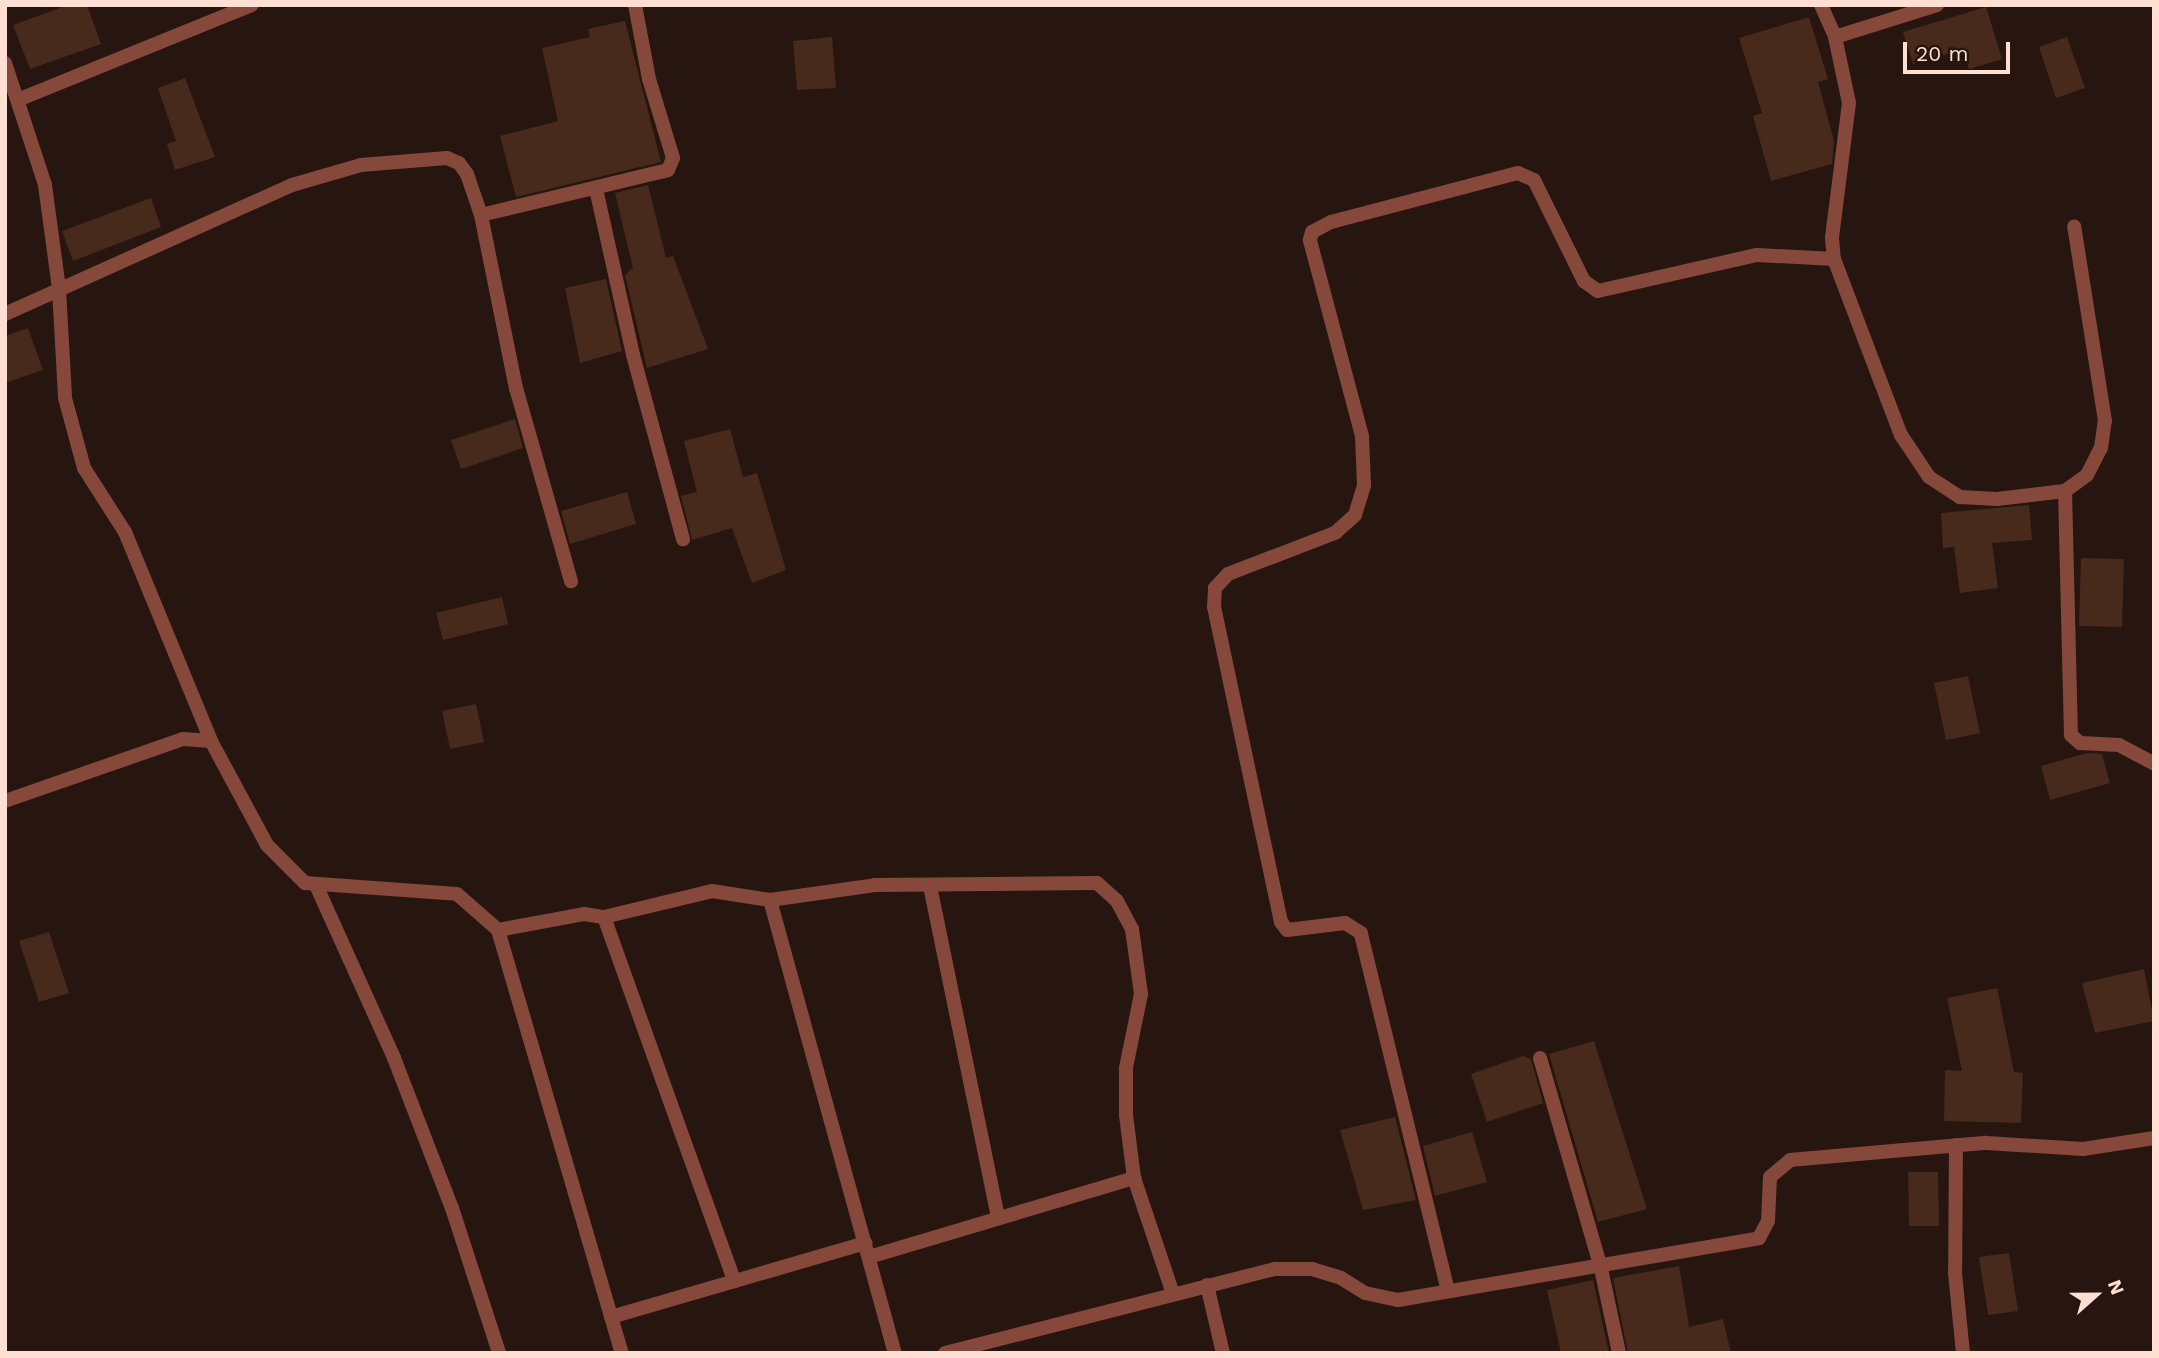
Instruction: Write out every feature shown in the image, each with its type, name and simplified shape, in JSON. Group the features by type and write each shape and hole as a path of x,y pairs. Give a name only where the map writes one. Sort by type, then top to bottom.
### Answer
{"street":[{"path":"20,100 139,47 252,5"},
{"path":"481,215 659,174 673,166 649,79 635,5"},
{"path":"1821,5 1835,37 1849,103 1832,238 1834,260 1901,435 1929,477 1960,497 1997,499 2065,491 2087,475 2101,448 2105,421 2074,226"},
{"path":"1835,37 1905,10 1937,5"},
{"path":"5,63 20,100 45,185 59,289 65,398 84,468 125,532 211,741 267,845 305,883 457,894 498,930 622,1353"},
{"path":"5,314 292,185 361,165 447,158 459,163 467,174 481,215 516,388 571,581"},
{"path":"1448,1291 1361,933 1345,923 1287,930 1281,922 1214,607 1215,588 1228,573 1335,533 1355,515 1364,485 1363,436 1310,240 1312,232 1331,222 1518,173 1534,180 1584,281 1598,292 1757,255 1834,260"},
{"path":"596,189 633,355 683,539"},
{"path":"2065,491 2071,736 2080,743 2119,745 2151,757"},
{"path":"5,800 183,738 211,741"},
{"path":"498,930 584,914 604,917 712,891 770,900 875,885 1097,883 1117,901 1132,929 1141,994 1126,1068 1134,1178 1173,1294"},
{"path":"316,885 394,1058 452,1208 499,1353"},
{"path":"930,886 998,1218"},
{"path":"770,900 895,1353"},
{"path":"604,917 734,1281"},
{"path":"1540,1058 1600,1264 1619,1353"},
{"path":"945,1353 1275,1269 1312,1269 1341,1278 1365,1293 1398,1300 1759,1238 1768,1220 1770,1177 1790,1160 1956,1146 2083,1149 2154,1138"},
{"path":"1956,1146 1955,1273 1963,1353"},
{"path":"611,1317 734,1281 998,1218 1134,1178"},
{"path":"1207,1285 1223,1353"}],"building":[{"path":"68,5 87,5 101,44 30,69 13,25"},
{"path":"1986,7 2002,59 1969,69 1963,49 1913,64 1903,32"},
{"path":"1809,17 1828,79 1818,82 1834,141 1832,164 1771,181 1753,116 1762,113 1739,38"},
{"path":"625,21 661,162 516,197 500,136 558,121 542,48 590,37 588,29"},
{"path":"832,37 836,88 797,90 793,41"},
{"path":"2067,37 2085,88 2056,98 2039,47"},
{"path":"185,78 215,157 175,170 167,144 176,141 158,88"},
{"path":"648,185 666,258 673,256 708,349 647,368 625,275 633,268 615,193"},
{"path":"151,198 161,227 73,261 62,231"},
{"path":"606,279 622,351 580,363 565,288"},
{"path":"28,328 43,370 5,383 5,336"},
{"path":"515,419 523,448 461,469 451,440"},
{"path":"730,429 743,477 757,473 786,570 752,583 732,528 692,540 681,496 697,492 684,441"},
{"path":"627,492 636,524 570,544 561,511"},
{"path":"2029,505 2032,540 1992,543 1998,588 1960,593 1954,547 1943,548 1941,513"},
{"path":"2081,558 2124,559 2122,627 2079,626"},
{"path":"502,597 508,624 443,640 436,613"},
{"path":"1968,676 1980,733 1946,740 1934,683"},
{"path":"476,704 484,742 450,749 442,711"},
{"path":"2087,753 2102,754 2110,783 2050,800 2041,766"},
{"path":"49,932 69,993 39,1002 19,941"},
{"path":"2144,969 2154,1021 2095,1033 2082,983"},
{"path":"1997,988 2014,1072 2023,1073 2021,1123 1944,1121 1945,1070 1962,1071 1947,998"},
{"path":"1594,1041 1647,1209 1598,1222 1549,1054"},
{"path":"1523,1056 1531,1059 1543,1103 1487,1122 1471,1074"},
{"path":"1395,1117 1416,1200 1363,1210 1340,1130"},
{"path":"1472,1132 1487,1182 1435,1196 1423,1146"},
{"path":"1908,1172 1938,1172 1939,1226 1909,1226"},
{"path":"2009,1253 2018,1311 1988,1315 1979,1257"},
{"path":"1679,1266 1689,1327 1723,1319 1731,1353 1628,1353 1613,1278"},
{"path":"1593,1280 1609,1353 1561,1353 1547,1290"}]}
